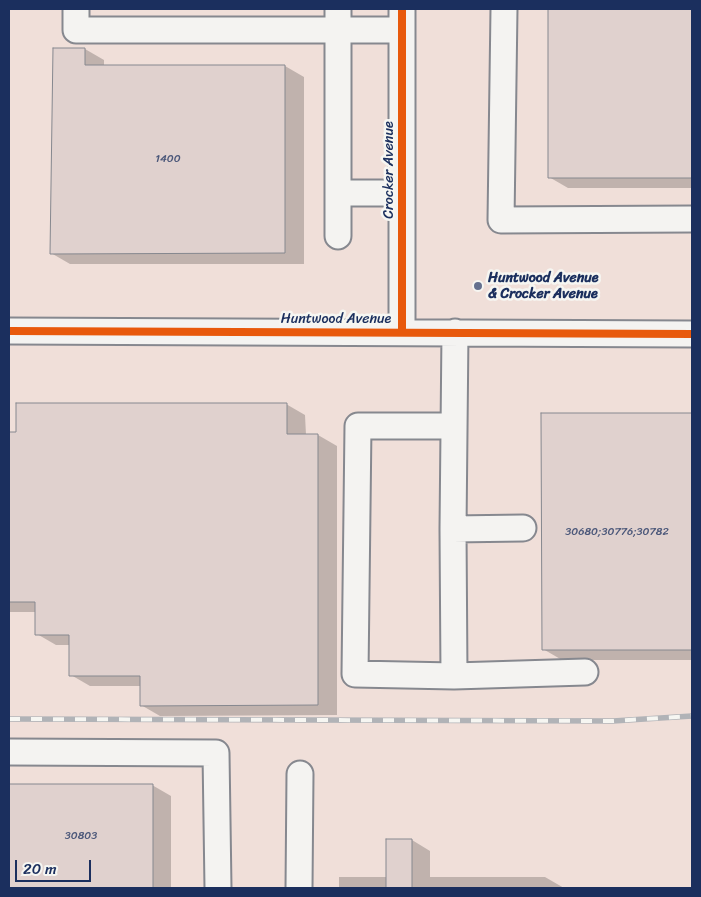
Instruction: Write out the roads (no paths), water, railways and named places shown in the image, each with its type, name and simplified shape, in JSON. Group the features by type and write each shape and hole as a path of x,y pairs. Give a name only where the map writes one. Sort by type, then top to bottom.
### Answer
{"street":[{"path":"76,9 76,30 402,19"},
{"path":"504,9 500,220 692,219"},
{"name":"Crocker Avenue","path":"402,19 402,332"},
{"path":"338,20 338,236"},
{"path":"338,193 402,193"},
{"name":"Huntwood Avenue","path":"9,331 692,334"},
{"path":"454,676 455,332"},
{"path":"454,426 358,426 354,674 454,676 585,672"},
{"path":"454,529 524,528"},
{"path":"9,752 216,753 218,888"},
{"path":"299,888 300,774"}],"railway":[{"path":"9,719 613,721 692,716"}],"place":[{"name":"Huntwood Avenue & Crocker Avenue","path":"478,286"}]}
